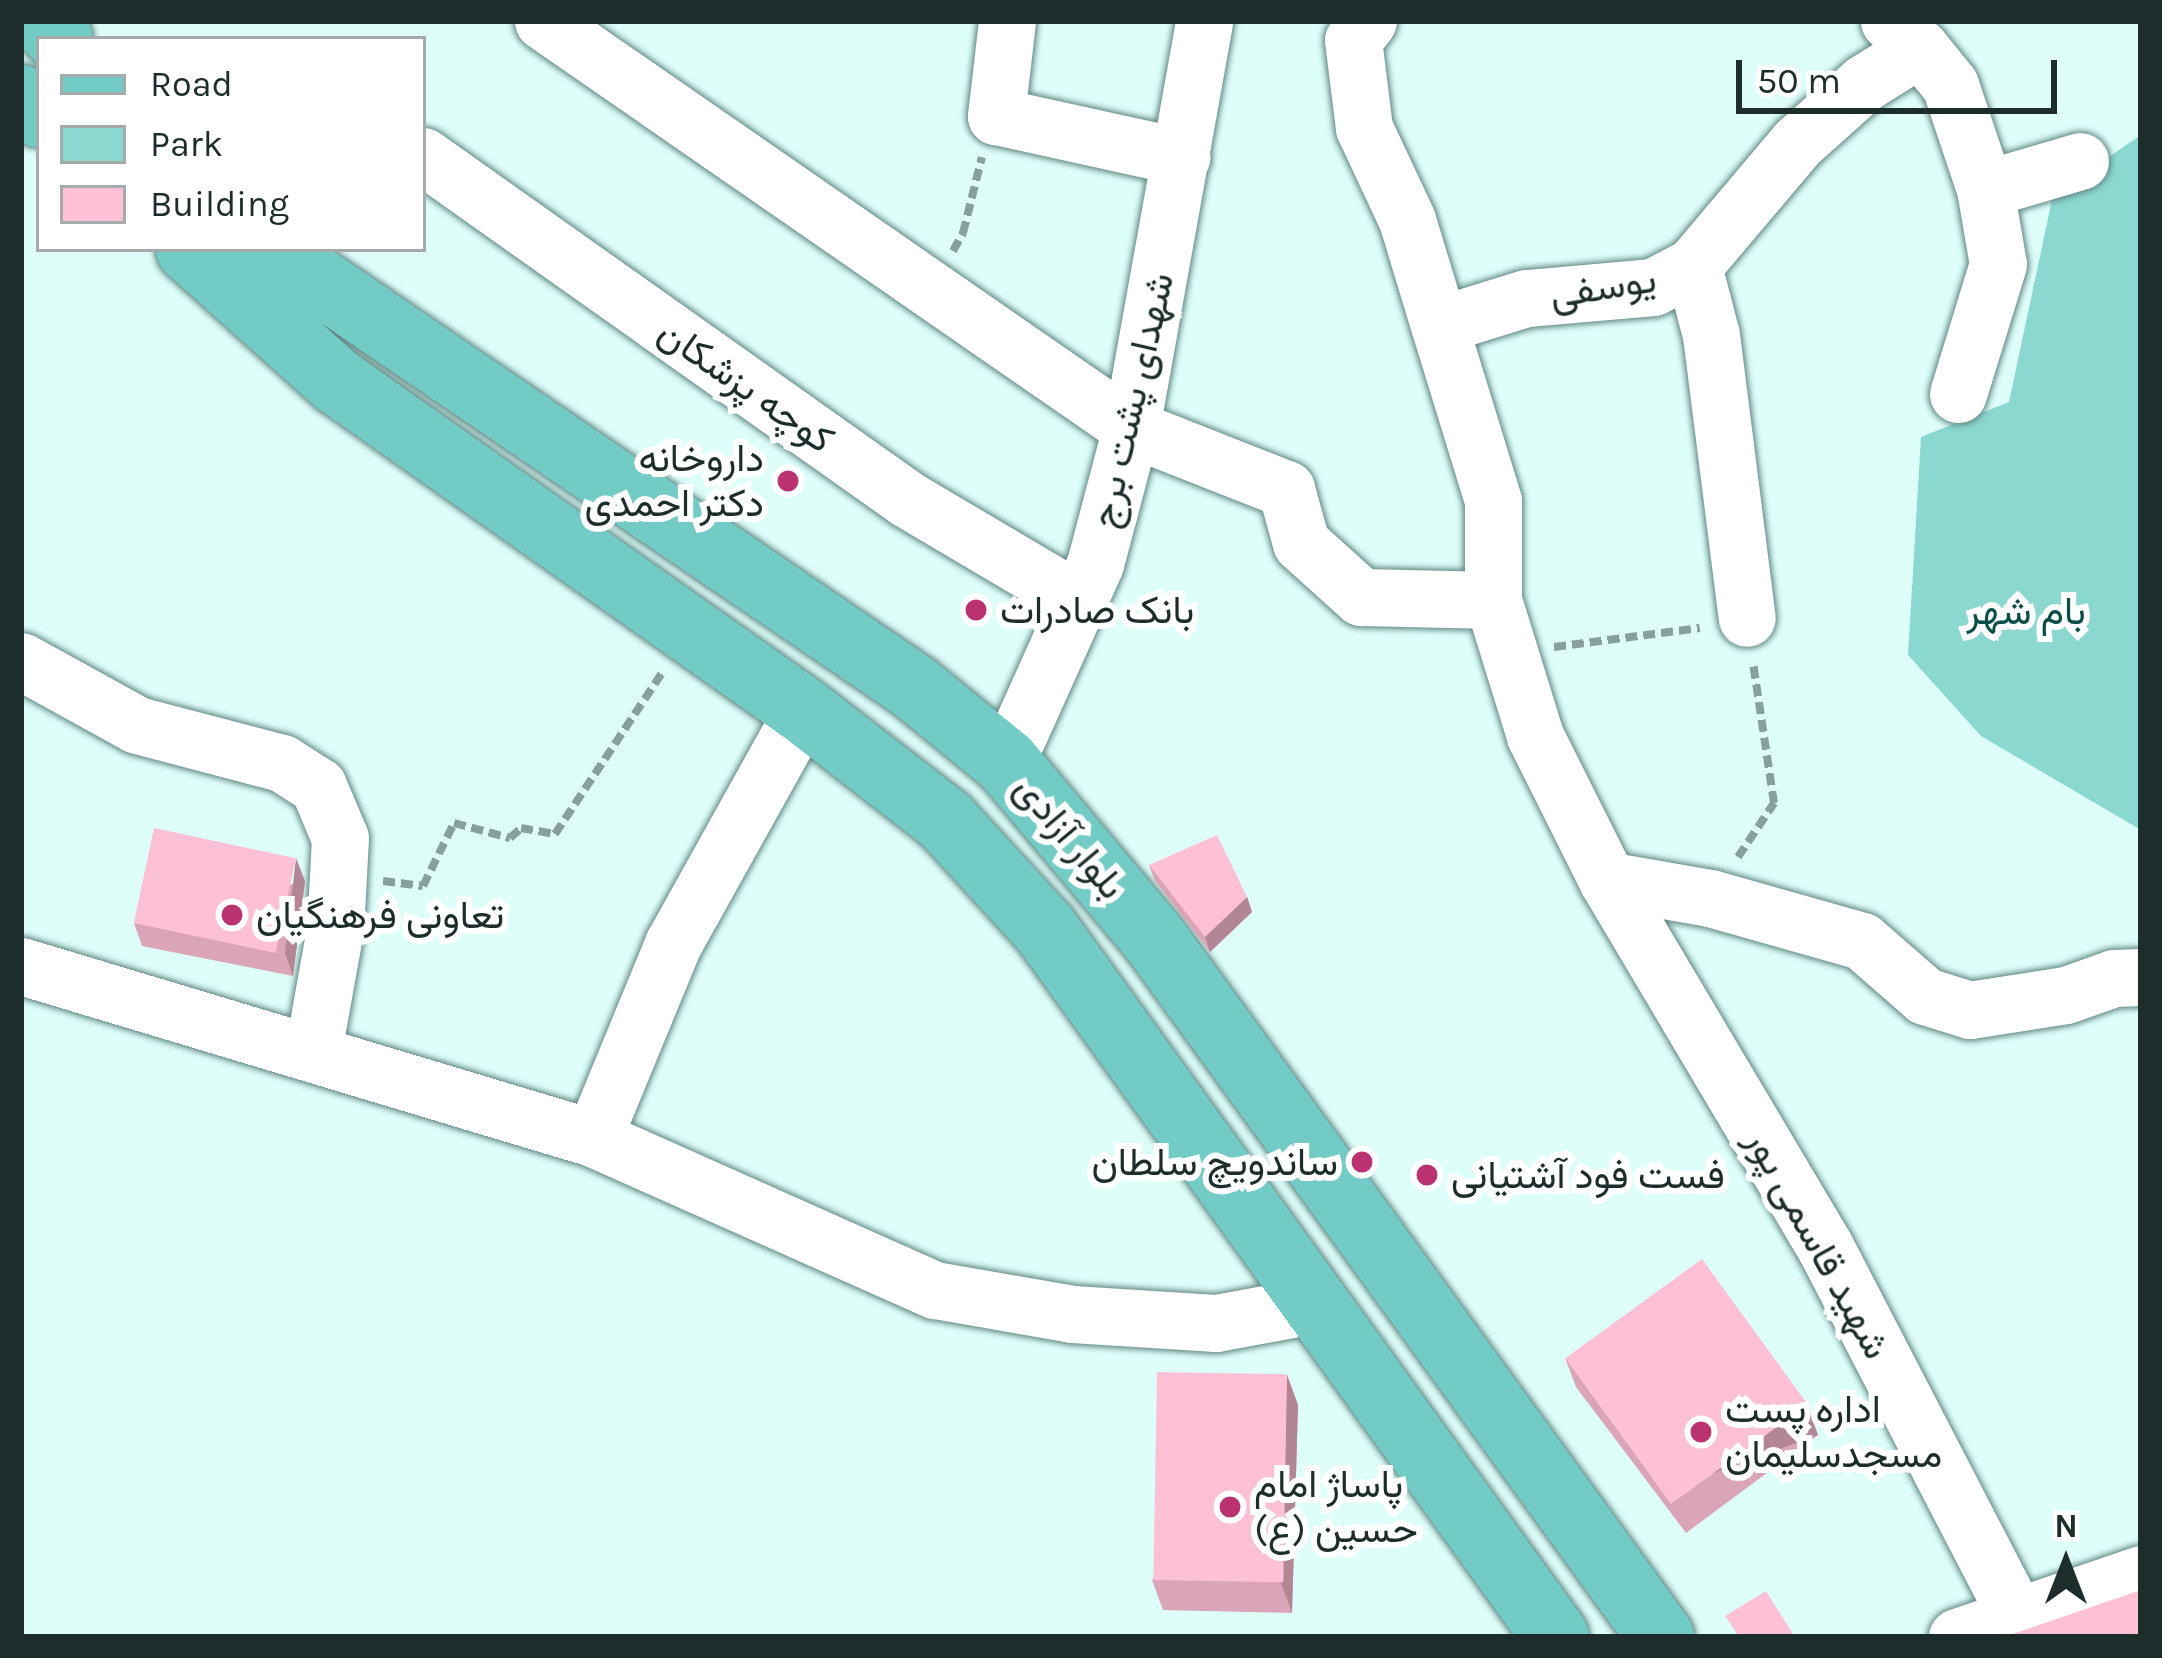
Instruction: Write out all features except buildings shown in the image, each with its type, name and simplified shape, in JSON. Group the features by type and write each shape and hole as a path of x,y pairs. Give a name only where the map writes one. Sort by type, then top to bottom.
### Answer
{"main road":[{"name":"بلوار آزادی","path":"192,252 338,382 803,710 946,821 1045,929 1556,1637"},
{"name":"بلوار آزادی","path":"275,252 914,687 1006,762 1154,937 1661,1637"},
{"path":"946,821 1006,762"}],"street":[{"path":"543,21 1131,428 1286,489 1301,543 1361,597 1500,626 1493,501 1407,220 1364,128 1353,40 1368,21"},
{"name":"شهدای پشت برج","path":"1006,762 1094,564 1131,428 1204,21"},
{"path":"1005,22 996,116 1182,158"},
{"path":"1905,35 1950,85 1985,189 1998,264 1958,394"},
{"name":"یوسفی","path":"1439,325 1526,298 1653,287 1694,266 1797,143 1864,82 1905,35"},
{"name":"کوچه پزشکان","path":"426,158 908,499 1078,600"},
{"path":"1985,189 2080,161"},
{"path":"1694,266 1711,335 1747,617"},
{"name":"شهید قاسمی پور","path":"1500,626 1535,736 1607,880 1825,1247 2016,1616"},
{"path":"21,661 136,725 282,763 318,786 340,838 335,929 313,1051"},
{"path":"593,1138 673,944 803,710"},
{"path":"1607,880 1710,898 1862,941 1925,996 1970,1010 2066,995 2114,978 2141,977"},
{"path":"21,966 593,1138 935,1290 1072,1314 1216,1323 1313,1305"},
{"path":"1958,1637 2141,1574"}],"path":[{"path":"931,289 963,233 996,116"},
{"path":"1500,626 1747,617 1774,803 1710,898"},
{"path":"338,876 423,886 454,824 510,838 521,828 555,834 689,631"}],"green space":[{"name":"بام شهر","path":"2141,135 2141,830 1981,736 1908,655 1921,437 2009,402 2053,195"}],"place":[{"name":"داروخانه دکتر احمدی","path":"788,481"},
{"name":"بانک صادرات","path":"976,610"},
{"name":"تعاونی فرهنگیان","path":"232,915"},
{"name":"ساندویچ سلطان","path":"1362,1162"},
{"name":"فست فود آشتیانی","path":"1427,1175"},
{"name":"اداره پست مسجدسلیمان","path":"1701,1432"},
{"name":"پاساژ امام حسین (ع)","path":"1230,1507"}]}
